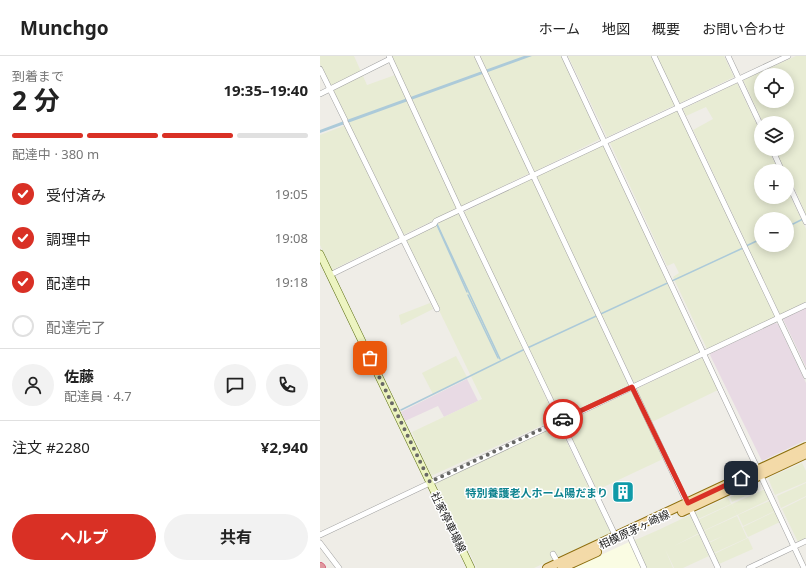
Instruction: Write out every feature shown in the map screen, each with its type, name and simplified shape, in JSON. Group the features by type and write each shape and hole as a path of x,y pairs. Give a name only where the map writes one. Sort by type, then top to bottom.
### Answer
{"main road":[{"name":"社家停車場線","path":"321,257 472,568"},
{"name":"相模原茅ヶ崎線","path":"548,568 560,566 630,536 760,472 806,447"},
{"name":"相模原茅ヶ崎線","path":"760,472 806,454"},
{"name":"相模原茅ヶ崎線","path":"560,566 616,537 689,506"}],"street":[{"path":"477,56 532,176 718,568"},
{"path":"564,56 804,568"},
{"path":"654,56 806,376"},
{"path":"728,56 756,116"},
{"path":"330,275 460,210 604,141 788,56"},
{"path":"320,94 390,57 460,210 616,537"},
{"path":"320,69 437,309"},
{"path":"794,196 805,220"},
{"path":"320,535 560,420 705,354 806,305"},
{"path":"630,536 644,568"},
{"path":"749,568 806,541"},
{"path":"320,543 339,568"},
{"path":"554,554 560,566"}],"shaded area":[{"path":"320,56 354,56 367,85 395,75 458,209 403,235 320,64"},
{"path":"391,56 474,56 530,173 461,207"},
{"path":"480,56 561,56 600,139 534,172"},
{"path":"568,56 652,56 675,105 607,137"},
{"path":"656,56 724,56 734,77 680,103"},
{"path":"796,56 806,56 806,215 794,187 794,164 782,164 778,156 794,156 794,116 760,116 756,108 794,108 794,68 770,68"},
{"path":"754,75 754,104 743,80"},
{"path":"737,83 754,118 754,156 772,156 776,164 754,164 754,204 794,204 806,229 806,302 780,315 693,130 713,119 706,107 686,116 683,109"},
{"path":"678,110 776,317 707,349 673,277 679,273 674,263 667,266 610,143"},
{"path":"346,125 400,237 332,270 320,245 320,135"},
{"path":"603,145 701,352 634,383 536,176"},
{"path":"532,178 629,385 561,417 464,212"},
{"path":"459,212 556,419 431,476 412,432 482,399 405,240"},
{"path":"430,303 433,309 401,325 399,315"},
{"path":"806,308 806,367 783,319"},
{"path":"775,323 778,324 806,383 806,440 762,461 710,355 711,353"},
{"path":"456,356 467,377 433,394 422,373"},
{"path":"701,358 703,359 718,390 652,422 636,389"},
{"path":"467,379 478,401 444,417 438,406 405,421 401,412"},
{"path":"632,391 663,459 597,490 564,423"},
{"path":"558,424 611,533 534,568 477,568 435,482"},
{"path":"802,463 806,471 806,482 775,495 768,478"},
{"path":"806,483 806,496 781,508 777,496"},
{"path":"756,485 759,490 732,502 730,497"},
{"path":"766,490 770,499 737,515 732,504"},
{"path":"728,497 731,504 698,519 695,513"},
{"path":"806,497 806,538 798,542 782,509"},
{"path":"769,501 775,511 743,526 738,515"},
{"path":"732,504 737,515 703,531 698,520"},
{"path":"774,512 776,513 780,522 748,537 743,527"},
{"path":"690,515 699,533 674,546 699,534 709,556 683,568 674,568 665,549 673,568 646,568 633,541"},
{"path":"737,516 747,538 714,553 709,543 723,536 709,542 704,531"},
{"path":"748,538 753,549 719,564 714,554"},
{"path":"629,542 643,568 573,568"}],"water":[{"path":"524,56 532,56 320,133 320,130"}],"waterway":[{"path":"794,224 803,219"},
{"path":"437,224 500,359"},
{"path":"437,225 467,292"},
{"path":"746,246 754,242"},
{"path":"401,410 523,350 743,248"},
{"path":"468,295 498,358"}],"way so far":[{"path":"370,358 430,482 563,419"}],"place":[{"name":"特別養護老人ホーム陽だまり","path":"623,492"}],"route":[{"path":"563,419 632,387 688,503 741,478"}]}
